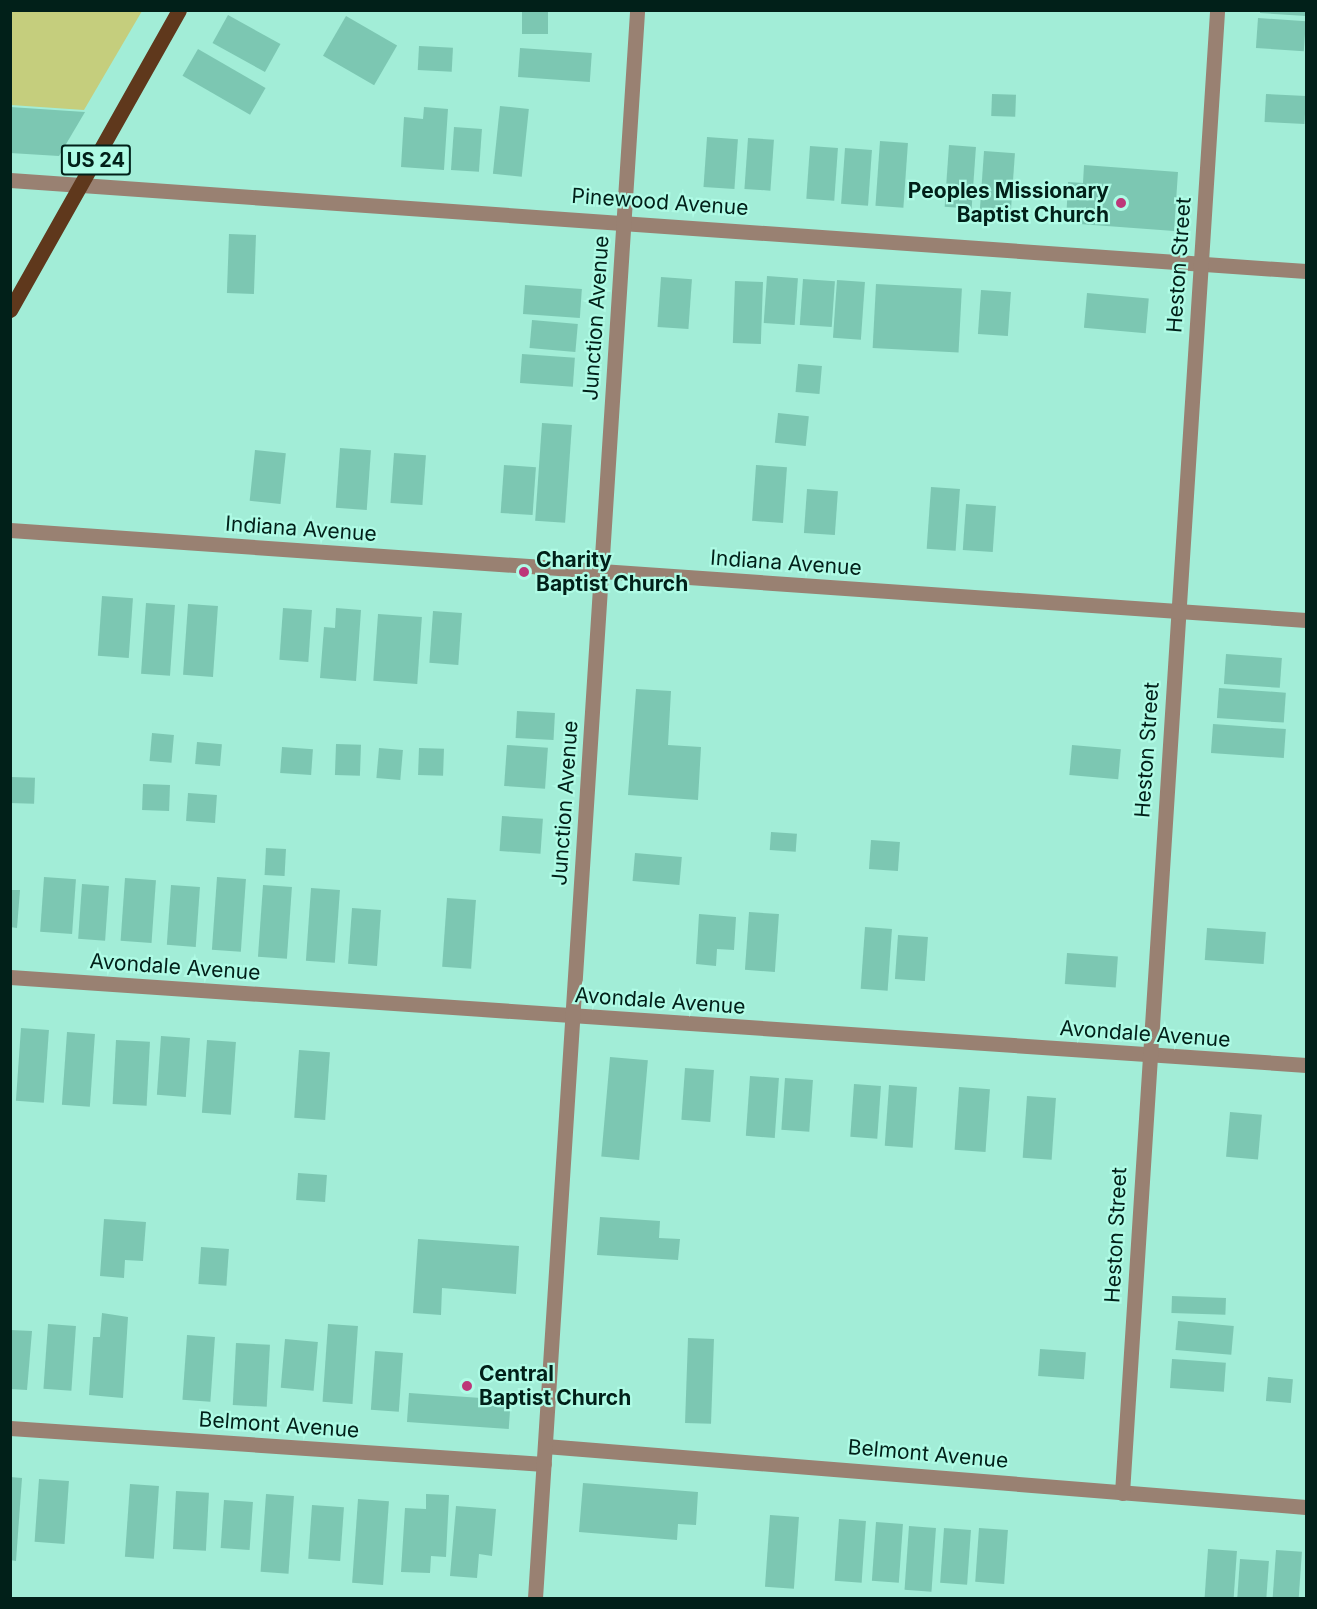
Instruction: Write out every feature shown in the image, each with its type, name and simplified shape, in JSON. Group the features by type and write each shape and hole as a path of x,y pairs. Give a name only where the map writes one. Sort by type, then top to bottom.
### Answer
{"main road":[{"name":"US 24","path":"10,310 179,10"}],"street":[{"name":"Junction Avenue","path":"535,1599 637,10"},
{"name":"Heston Street","path":"1122,1492 1216,10"},
{"name":"Pinewood Avenue","path":"10,180 80,189 623,219 1306,271"},
{"name":"Indiana Avenue","path":"10,530 1306,620"},
{"name":"Avondale Avenue","path":"10,977 1306,1065"},
{"name":"Belmont Avenue","path":"10,1428 544,1464"},
{"name":"Belmont Avenue","path":"545,1446 1306,1507"}],"green space":[{"path":"10,11 142,11 84,110 11,105"}],"building":[{"path":"522,10 548,10 548,34 522,34"},
{"path":"1260,10 1306,10 1306,16 1260,13"},
{"path":"228,15 280,44 265,72 212,43"},
{"path":"346,16 397,46 374,85 323,56"},
{"path":"1258,18 1306,21 1304,51 1256,48"},
{"path":"419,46 453,48 452,72 418,70"},
{"path":"520,48 592,53 590,82 518,77"},
{"path":"198,49 266,88 250,115 182,76"},
{"path":"992,94 1016,95 1015,117 991,116"},
{"path":"1266,94 1306,96 1304,124 1265,122"},
{"path":"500,106 529,109 522,177 493,174"},
{"path":"10,107 85,112 59,156 10,153"},
{"path":"424,107 448,109 444,170 401,167 404,117 423,119"},
{"path":"454,127 482,129 479,172 451,170"},
{"path":"707,137 738,139 734,189 704,187"},
{"path":"748,138 774,140 770,191 744,189"},
{"path":"880,141 908,143 903,208 875,206"},
{"path":"949,145 976,147 972,209 945,207"},
{"path":"810,146 838,148 834,201 806,199"},
{"path":"845,148 872,150 868,206 841,204"},
{"path":"984,151 1015,153 1011,214 980,212"},
{"name":"Peoples Missionary Baptist Church","path":"1084,165 1178,172 1174,231 1066,223 1068,182 1083,183"},
{"path":"229,234 256,235 254,294 227,293"},
{"path":"767,276 798,278 795,325 764,323"},
{"path":"661,277 692,279 688,329 658,327"},
{"path":"803,279 835,281 832,327 800,325"},
{"path":"837,280 865,282 861,340 833,338"},
{"path":"735,281 763,282 761,344 733,343"},
{"path":"876,284 962,289 959,352 873,348"},
{"path":"525,285 582,289 580,318 523,314"},
{"path":"981,290 1011,292 1008,336 978,334"},
{"path":"1087,293 1149,298 1146,333 1084,328"},
{"path":"532,320 578,324 575,352 530,348"},
{"path":"522,354 575,358 573,387 520,383"},
{"path":"798,364 822,366 819,394 796,392"},
{"path":"778,413 809,416 806,446 775,443"},
{"path":"542,423 572,425 565,523 535,521"},
{"path":"340,448 371,450 367,510 336,508"},
{"path":"255,450 286,453 280,504 250,501"},
{"path":"394,453 426,455 422,505 391,503"},
{"path":"504,465 536,467 533,515 501,513"},
{"path":"756,465 787,467 783,523 752,521"},
{"path":"931,487 960,489 956,551 927,549"},
{"path":"807,489 838,491 835,535 804,533"},
{"path":"966,504 996,506 993,552 963,550"},
{"path":"102,596 133,598 129,658 98,656"},
{"path":"146,603 175,605 170,676 141,674"},
{"path":"188,604 218,606 213,677 183,675"},
{"path":"283,608 312,610 308,662 279,660"},
{"path":"336,608 361,610 356,681 320,678 324,627 335,628"},
{"path":"433,611 462,613 458,665 429,663"},
{"path":"378,614 422,617 417,684 373,681"},
{"path":"1226,654 1282,658 1280,688 1224,684"},
{"path":"1219,688 1286,693 1284,723 1217,718"},
{"path":"636,689 671,691 668,745 701,747 698,800 628,795"},
{"path":"517,711 555,713 554,740 516,738"},
{"path":"1213,724 1286,729 1284,758 1211,753"},
{"path":"152,733 174,735 171,763 150,761"},
{"path":"197,742 222,744 220,766 195,764"},
{"path":"336,744 361,745 360,776 335,775"},
{"path":"507,745 548,748 545,789 504,786"},
{"path":"1072,745 1121,749 1118,779 1069,775"},
{"path":"282,747 313,749 311,775 280,773"},
{"path":"379,748 403,750 400,780 376,778"},
{"path":"419,748 444,749 443,776 418,775"},
{"path":"10,777 35,778 34,804 10,803"},
{"path":"143,784 170,785 169,811 142,810"},
{"path":"188,793 217,795 215,823 186,821"},
{"path":"502,816 543,819 540,854 500,851"},
{"path":"771,832 797,834 796,852 770,850"},
{"path":"871,840 900,842 898,871 869,869"},
{"path":"266,848 286,849 285,876 265,875"},
{"path":"635,853 682,857 679,885 633,881"},
{"path":"44,877 76,879 72,934 40,932"},
{"path":"217,877 246,879 241,952 212,950"},
{"path":"125,878 156,880 152,943 121,941"},
{"path":"82,884 109,886 105,941 78,939"},
{"path":"171,885 200,887 196,947 167,945"},
{"path":"263,885 292,887 287,959 258,957"},
{"path":"311,888 340,890 335,963 306,961"},
{"path":"10,890 20,890 17,928 10,927"},
{"path":"447,898 476,900 471,969 442,967"},
{"path":"352,908 381,910 377,966 348,964"},
{"path":"749,912 779,914 775,972 745,970"},
{"path":"699,914 736,917 734,950 717,949 716,966 696,964"},
{"path":"865,927 892,929 888,991 861,989"},
{"path":"1207,928 1266,932 1264,964 1205,960"},
{"path":"898,935 928,937 925,981 895,979"},
{"path":"1067,953 1118,957 1116,987 1065,984"},
{"path":"21,1028 49,1030 44,1103 16,1101"},
{"path":"67,1032 95,1034 90,1107 62,1105"},
{"path":"161,1036 190,1038 186,1097 157,1095"},
{"path":"116,1040 150,1042 147,1106 113,1104"},
{"path":"207,1040 236,1042 231,1115 202,1113"},
{"path":"299,1050 330,1052 325,1120 294,1118"},
{"path":"610,1057 648,1060 639,1160 601,1157"},
{"path":"685,1068 714,1070 710,1122 681,1120"},
{"path":"750,1076 779,1078 775,1138 746,1136"},
{"path":"785,1078 813,1080 809,1132 781,1130"},
{"path":"854,1084 881,1086 877,1139 850,1137"},
{"path":"889,1085 917,1087 913,1148 885,1146"},
{"path":"959,1087 990,1089 986,1152 955,1150"},
{"path":"1027,1096 1056,1098 1052,1160 1023,1158"},
{"path":"1230,1112 1262,1115 1258,1160 1226,1157"},
{"path":"298,1173 327,1175 325,1202 296,1200"},
{"path":"600,1217 660,1221 659,1238 680,1239 678,1260 597,1255"},
{"path":"104,1219 146,1222 143,1261 125,1260 124,1278 100,1276"},
{"path":"418,1239 519,1246 516,1294 442,1288 441,1315 413,1313"},
{"path":"201,1247 229,1249 226,1286 198,1284"},
{"path":"1172,1296 1226,1298 1225,1315 1171,1313"},
{"path":"102,1313 128,1317 123,1398 89,1395 93,1337 100,1337"},
{"path":"1178,1321 1234,1326 1231,1355 1175,1350"},
{"path":"48,1324 76,1326 71,1391 43,1389"},
{"path":"328,1324 358,1326 352,1404 323,1402"},
{"path":"10,1330 32,1331 27,1390 10,1389"},
{"path":"187,1335 215,1337 210,1402 182,1400"},
{"path":"688,1338 714,1339 711,1424 685,1423"},
{"path":"285,1339 318,1342 314,1391 281,1388"},
{"path":"236,1343 270,1345 267,1407 233,1405"},
{"path":"1040,1349 1086,1352 1084,1379 1038,1376"},
{"path":"375,1351 403,1353 399,1412 371,1410"},
{"path":"1172,1359 1226,1363 1224,1392 1170,1388"},
{"path":"1268,1377 1293,1379 1291,1403 1266,1401"},
{"path":"409,1393 511,1400 509,1429 407,1422"},
{"path":"10,1477 22,1478 16,1561 10,1560"},
{"path":"39,1479 69,1481 65,1544 35,1542"},
{"path":"583,1483 698,1492 696,1525 678,1524 677,1540 579,1532"},
{"path":"130,1484 159,1486 154,1559 125,1557"},
{"path":"176,1491 209,1493 206,1551 173,1549"},
{"path":"266,1494 294,1496 288,1574 261,1572"},
{"path":"426,1494 449,1495 446,1557 431,1556 430,1573 401,1572 405,1508 426,1509"},
{"path":"358,1499 389,1501 383,1585 352,1583"},
{"path":"224,1500 253,1502 250,1550 221,1548"},
{"path":"312,1505 344,1507 340,1561 308,1559"},
{"path":"456,1506 496,1509 492,1556 479,1554 477,1578 450,1576"},
{"path":"770,1515 799,1517 794,1589 765,1587"},
{"path":"839,1519 866,1521 862,1583 835,1581"},
{"path":"876,1522 903,1524 899,1583 872,1581"},
{"path":"909,1526 936,1528 931,1592 905,1590"},
{"path":"944,1528 971,1530 967,1585 940,1583"},
{"path":"979,1528 1008,1530 1004,1584 975,1582"},
{"path":"1208,1549 1237,1551 1234,1598 1205,1598"},
{"path":"1276,1550 1302,1552 1299,1598 1273,1598"},
{"path":"1240,1559 1269,1561 1266,1598 1237,1598"}],"place":[{"name":"Peoples Missionary Baptist Church","path":"1121,203"},
{"name":"Charity Baptist Church","path":"524,572"},
{"name":"Central Baptist Church","path":"467,1386"}]}
